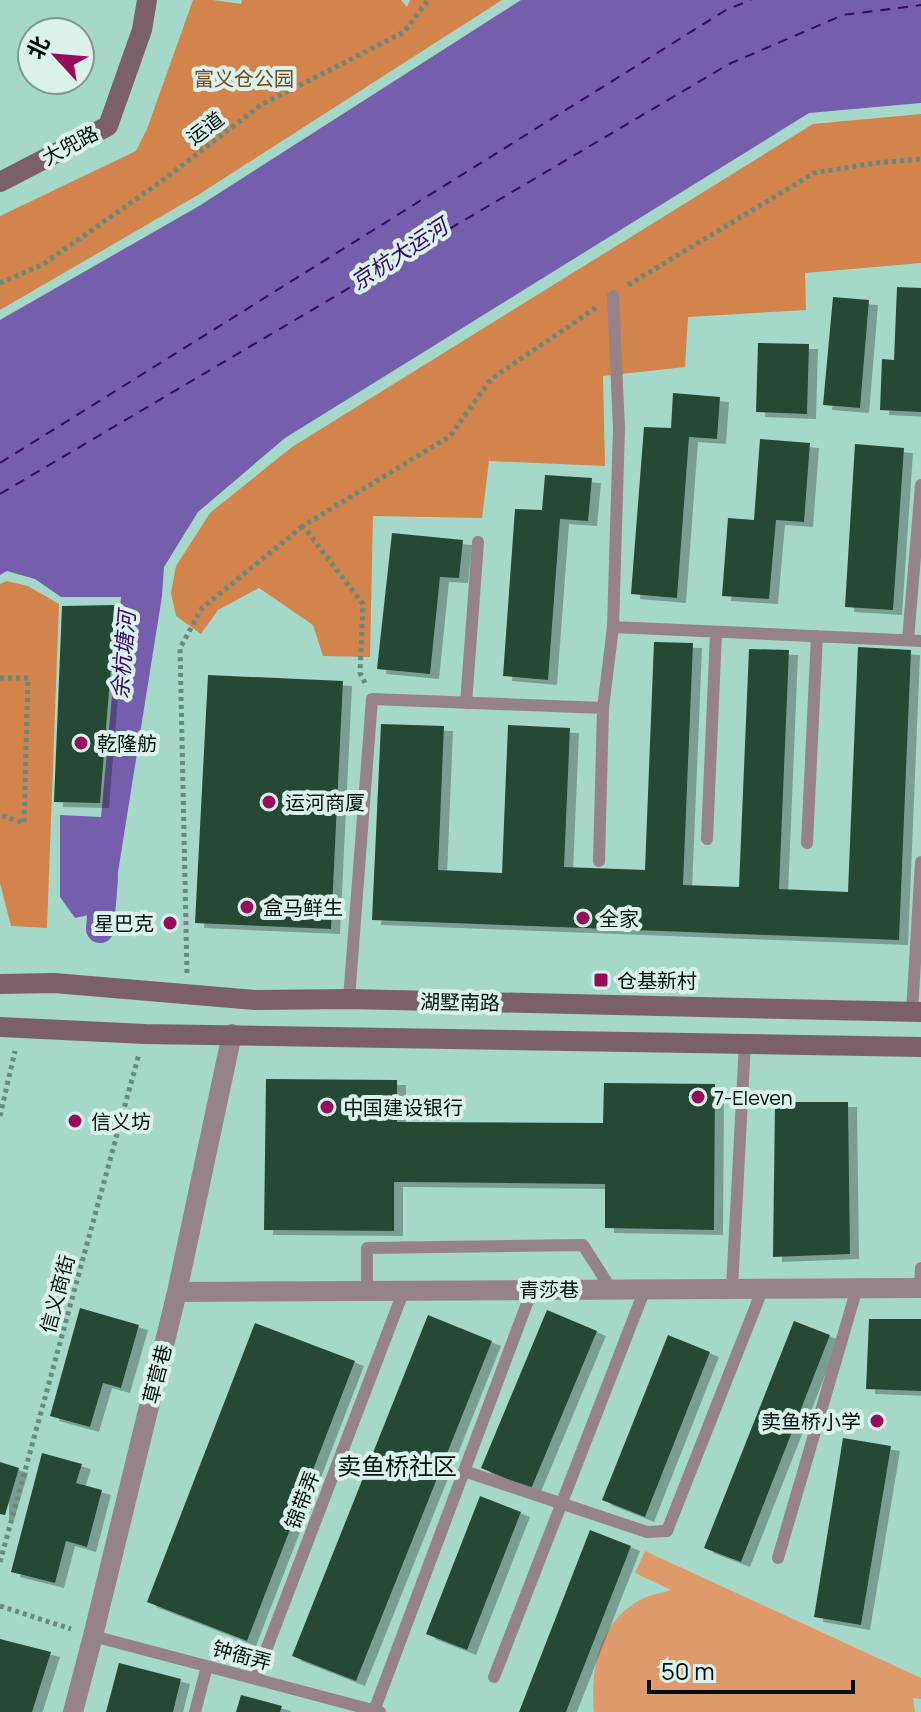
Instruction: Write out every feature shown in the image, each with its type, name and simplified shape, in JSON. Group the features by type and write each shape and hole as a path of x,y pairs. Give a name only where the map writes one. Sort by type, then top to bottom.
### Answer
{"main road":[{"name":"大兜路","path":"0,182 108,126 142,30 147,0"},
{"name":"湖墅南路","path":"0,984 54,983 255,1000 349,999 917,1012"},
{"name":"湖墅南路","path":"10,1028 145,1034 921,1047"}],"street":[{"name":"草营巷","path":"73,1712 177,1292 232,1034"},
{"name":"青莎巷","path":"177,1292 921,1288"}],"lane":[{"path":"599,861 603,708 613,627 619,428 613,296"},
{"path":"613,627 914,641 921,485"},
{"path":"466,703 478,542"},
{"path":"707,839 716,632"},
{"path":"807,843 817,636"},
{"path":"349,999 372,699 603,708"},
{"path":"917,1012 921,862"},
{"path":"732,1288 745,1043"},
{"path":"367,1290 367,1248 583,1245 611,1289"},
{"path":"921,1268 921,1288"},
{"path":"464,1471 647,1532 667,1531 763,1288"},
{"path":"778,1558 857,1288"},
{"path":"494,1677 645,1289"},
{"name":"锦带弄","path":"255,1679 404,1290"},
{"path":"377,1711 532,1290"},
{"name":"钟衙弄","path":"93,1636 377,1711"},
{"path":"195,1712 207,1666"}],"path":[{"name":"运道","path":"0,283 42,265 159,183 261,105 404,32 428,0"},
{"path":"188,994 180,648 202,608 303,526 450,436 491,379 629,284 814,173 921,159"},
{"path":"303,526 363,604 360,673 372,699"},
{"path":"0,678 28,678 24,823 0,815"},
{"path":"0,1116 10,1028"},
{"name":"信义商街","path":"0,1562 145,1034"},
{"path":"0,1606 93,1636"}],"shaded area":[{"path":"645,1551 921,1678 921,1699 913,1698 915,1712 594,1712 596,1664 606,1634 626,1609 644,1598 671,1590 635,1573"}],"green space":[{"name":"富义仓公园","path":"193,0 241,4 242,0 401,0 407,7 410,0 502,0 198,195 0,310 0,216 136,151 147,129"},
{"path":"921,114 921,263 805,273 806,310 688,317 685,367 603,376 605,466 489,461 482,518 373,516 370,657 323,656 313,625 259,588 218,610 201,634 176,616 171,593 176,566 210,513 292,447 813,124"},
{"path":"7,581 28,586 59,604 47,928 11,926 0,883 0,584"}],"water":[{"name":"京杭大运河","path":"521,0 921,0 921,103 809,113 285,438 198,512 164,567 112,910 75,918 60,897 60,815 101,817 121,597 61,597 35,579 7,571 0,575 0,320 199,206"}],"building":[{"path":"897,287 921,288 921,412 880,410 882,359 894,360"},
{"path":"833,297 869,300 860,408 823,405"},
{"path":"758,343 809,344 807,414 756,412"},
{"path":"673,393 720,397 717,439 689,437 677,598 631,594 644,427 671,428"},
{"path":"760,439 810,443 804,522 776,520 769,599 722,596 728,518 754,520"},
{"path":"855,444 904,448 893,610 845,607"},
{"path":"545,475 592,478 588,521 560,519 548,680 503,676 515,509 542,510"},
{"path":"392,533 463,540 459,578 440,577 430,674 377,669"},
{"name":"乾隆舫","path":"116,605 100,803 54,802 62,606"},
{"path":"654,642 693,643 683,885 739,887 749,649 789,650 779,889 848,892 858,647 911,650 899,940 372,920 381,724 444,726 438,870 502,873 508,725 570,728 564,867 645,870"},
{"name":"运河商厦","path":"208,675 343,681 331,929 195,923"},
{"path":"266,1079 397,1080 397,1122 603,1123 604,1083 715,1084 714,1230 605,1228 605,1184 394,1182 394,1231 264,1230"},
{"path":"775,1102 848,1102 850,1254 773,1257"},
{"path":"80,1308 139,1325 121,1388 103,1383 90,1427 50,1416"},
{"path":"547,1310 597,1331 531,1489 481,1468"},
{"path":"428,1315 492,1341 356,1681 292,1656"},
{"path":"869,1319 921,1319 921,1391 866,1389"},
{"path":"794,1321 830,1335 741,1562 704,1548"},
{"path":"255,1323 355,1361 247,1641 147,1602"},
{"path":"668,1335 710,1352 645,1517 602,1500"},
{"path":"843,1438 891,1446 861,1625 814,1617"},
{"path":"42,1453 82,1464 76,1483 102,1490 87,1547 66,1541 55,1583 11,1572"},
{"path":"0,1462 19,1468 5,1515 0,1514"},
{"path":"480,1496 521,1512 467,1650 426,1634"},
{"path":"590,1530 631,1546 566,1712 519,1712"},
{"path":"0,1639 51,1652 32,1712 0,1712"},
{"path":"119,1663 181,1679 173,1712 106,1712"},
{"path":"241,1695 282,1706 280,1712 236,1712"}],"waterway":[{"name":"余杭塘河","path":"100,929 104,878"}],"ferry route":[{"path":"0,463 726,10 751,0"},
{"path":"0,494 729,64 843,15 921,5"}],"place":[{"name":"乾隆舫","path":"81,743"},
{"name":"运河商厦","path":"269,802"},
{"name":"盒马鲜生","path":"247,907"},
{"name":"全家","path":"583,918"},
{"name":"星巴克","path":"170,923"},
{"name":"仓基新村","path":"601,980"},
{"name":"7-Eleven","path":"698,1097"},
{"name":"中国建设银行","path":"327,1107"},
{"name":"信义坊","path":"75,1121"},
{"name":"卖鱼桥小学","path":"877,1421"}],"district":[{"name":"卖鱼桥社区","path":"397,1465"}]}
